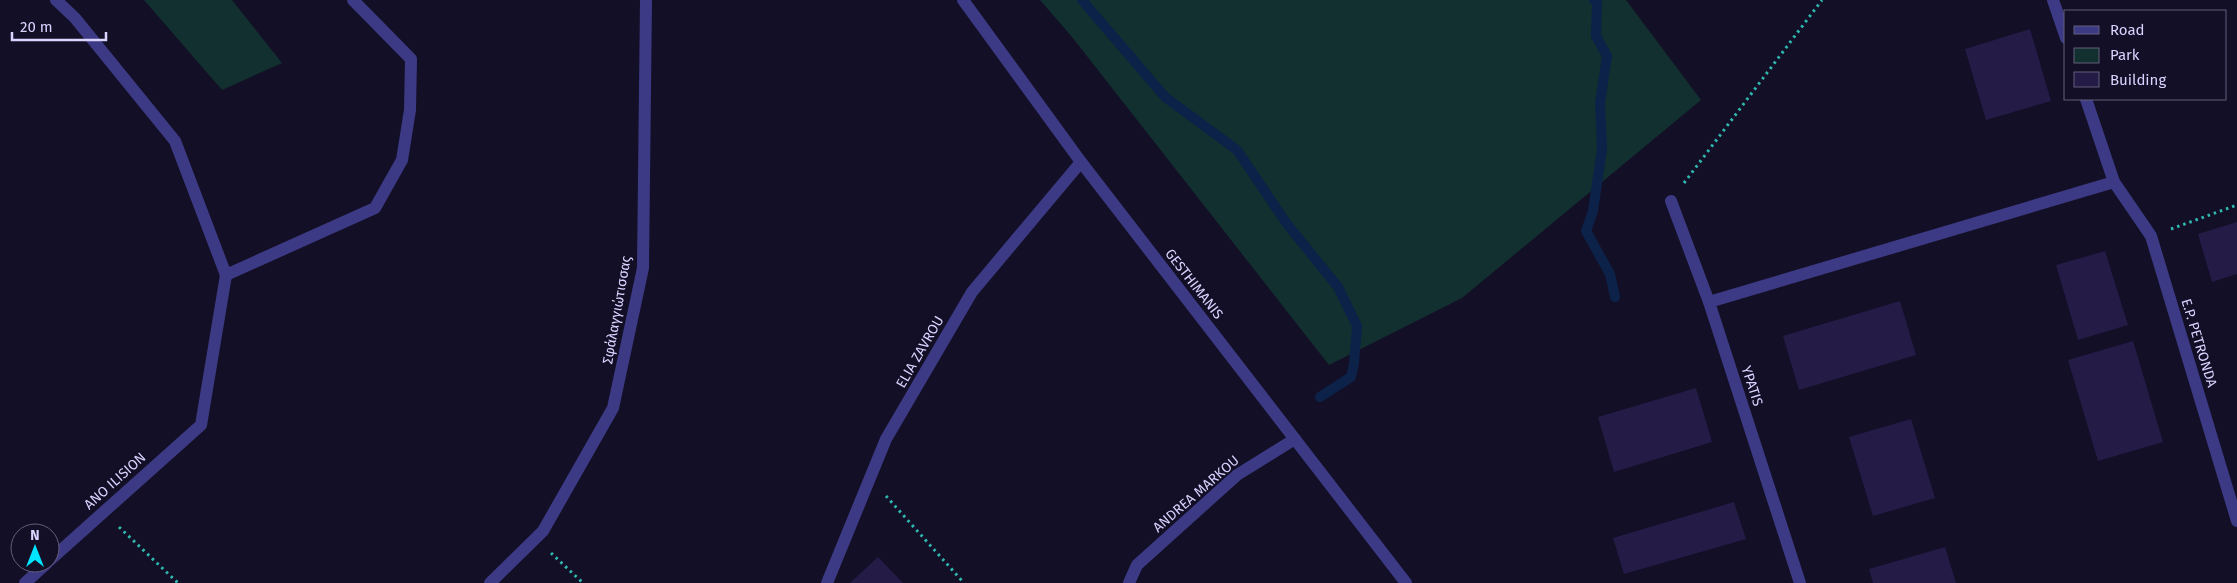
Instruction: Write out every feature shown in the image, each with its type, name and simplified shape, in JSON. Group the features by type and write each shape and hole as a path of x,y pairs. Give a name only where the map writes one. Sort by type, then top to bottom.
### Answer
{"street":[{"path":"56,0 75,18 175,141 226,275 375,208 402,160 410,110 411,59 353,0"},
{"name":"Σφάλαγγιώτισσας","path":"490,583 543,531 613,408 641,277 646,0"},
{"name":"GESTHIMANIS","path":"963,0 1081,162 1406,583"},
{"path":"2053,0 2064,32"},
{"name":"E.P. PETRONDA","path":"2086,100 2114,182 2151,236 2237,521"},
{"name":"ELIA ZAVROU","path":"827,583 886,439 972,292 1081,162"},
{"path":"1709,302 2114,182"},
{"name":"YPATIS","path":"1671,201 1709,302 1800,583"},
{"name":"ANO ILISION","path":"60,551 201,425 226,275"},
{"name":"ANDREA MARKOU","path":"1129,583 1137,565 1237,475 1295,439"},
{"path":"25,583 36,573"}],"path":[{"path":"1671,201 1822,0"},
{"path":"2151,236 2237,205"},
{"path":"870,478 964,583"},
{"path":"104,512 178,583"},
{"path":"535,539 583,583"}],"green space":[{"path":"144,0 232,0 282,63 222,90"},
{"path":"1040,0 1626,0 1701,100 1462,298 1329,365 1072,37"}],"building":[{"path":"2030,29 2051,101 1986,120 1965,49"},
{"path":"2237,222 2237,274 2212,282 2198,234"},
{"path":"2105,251 2128,325 2078,340 2056,265"},
{"path":"1900,301 1916,355 1799,390 1783,336"},
{"path":"2133,341 2163,442 2098,461 2068,360"},
{"path":"1696,388 1712,442 1614,472 1598,417"},
{"path":"1911,419 1935,498 1873,516 1849,437"},
{"path":"1734,502 1746,539 1624,574 1613,538"},
{"path":"1945,547 1956,583 1873,583 1869,569"},
{"path":"878,557 903,583 850,583"}],"waterway":[{"path":"1082,0 1165,97 1237,150 1287,224 1338,287 1357,326 1354,364 1351,377 1320,397"},
{"path":"1594,0 1597,2 1596,36 1607,56 1600,103 1602,149 1593,211 1586,231 1610,274 1615,297"}]}
